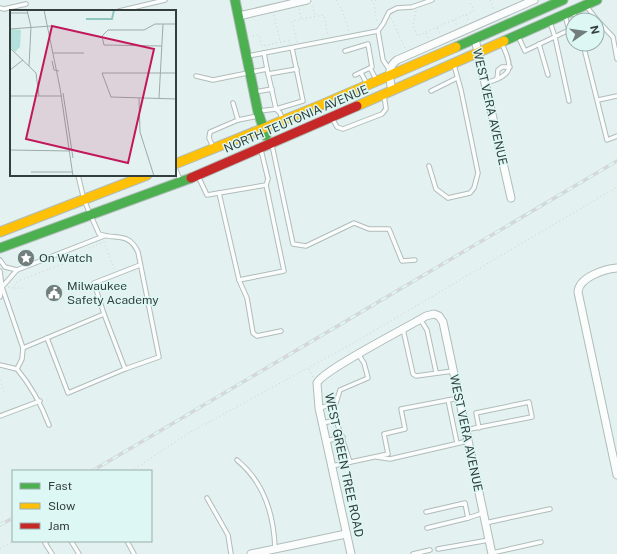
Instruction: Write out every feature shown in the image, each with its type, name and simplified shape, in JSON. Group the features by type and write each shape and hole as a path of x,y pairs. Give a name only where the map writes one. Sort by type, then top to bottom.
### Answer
{"main road":[{"path":"234,0 259,113 270,143"},
{"name":"NORTH TEUTONIA AVENUE","path":"176,164 305,113 378,82 390,73 475,39 563,0"},
{"name":"NORTH TEUTONIA AVENUE","path":"571,12 597,0"},
{"name":"NORTH TEUTONIA AVENUE","path":"0,248 181,182 565,15"},
{"path":"0,232 144,176"}],"street":[{"path":"238,16 286,3 307,0"},
{"name":"NORTH TEUTONIA AVENUE","path":"390,73 392,64 397,60 534,0"},
{"name":"WEST VERA AVENUE","path":"475,39 511,198"},
{"path":"388,93 390,73"},
{"path":"617,268 601,272 582,282 579,286 578,292 617,475"},
{"name":"WEST VERA AVENUE","path":"420,319 429,315 437,315 443,322 492,553"},
{"path":"318,381 322,376 358,354 420,319"},
{"name":"WEST GREEN TREE ROAD","path":"318,381 316,388 319,408 350,554"},
{"path":"251,554 346,534"}],"lane":[{"path":"123,10 165,0"},
{"path":"390,73 383,60 378,30 389,12 397,8 412,7 432,0"},
{"path":"0,8 4,9 26,4"},
{"path":"586,5 590,12"},
{"path":"549,21 555,37 569,102"},
{"path":"605,29 612,37 617,59"},
{"path":"247,56 378,30"},
{"path":"518,36 525,51 565,32"},
{"path":"485,83 503,78 509,73 510,67 502,43"},
{"path":"345,51 368,44 372,67 370,68 378,82"},
{"path":"539,44 548,75"},
{"path":"214,149 209,138 210,132 259,113 303,101 292,48"},
{"path":"586,52 607,140 617,136"},
{"path":"264,53 276,109 280,113 283,122"},
{"path":"429,166 436,189 448,198 470,193 474,188 478,173 453,64"},
{"path":"497,79 498,70 502,67 510,67"},
{"path":"268,74 297,68"},
{"path":"355,75 370,68"},
{"path":"196,76 213,80 250,71 267,69"},
{"path":"361,72 368,86"},
{"path":"431,91 457,78"},
{"path":"255,93 272,88"},
{"path":"331,117 337,127 343,129 382,114 386,106 388,93"},
{"path":"598,100 617,96"},
{"path":"300,102 305,113"},
{"path":"233,103 238,120"},
{"path":"270,143 293,244 306,246 354,222 369,229 388,229 402,261 415,260"},
{"path":"239,280 284,271 266,185 268,179 260,147"},
{"path":"176,170 181,182"},
{"path":"197,175 207,195 266,185"},
{"path":"47,338 68,393 125,369 159,357 134,243 124,238 99,234 84,200 78,176"},
{"path":"219,193 239,280 247,298 253,333 257,336 281,331"},
{"path":"0,296 3,287 17,270 104,236"},
{"path":"0,260 5,267 17,270"},
{"path":"125,369 94,283 140,265"},
{"path":"0,271 3,287 23,348 22,359 18,369"},
{"path":"23,348 104,314"},
{"path":"420,319 427,330 436,372"},
{"path":"403,329 413,374 416,376 436,372 440,373 453,371"},
{"path":"319,408 336,403 340,390 368,378 364,363 358,354"},
{"path":"0,365 18,369 40,401 49,425"},
{"path":"332,466 388,454 384,434 405,429 401,409 459,398"},
{"path":"448,400 457,443"},
{"path":"0,416 40,401"},
{"path":"465,430 479,428 532,417 530,402 476,412 479,428"},
{"path":"322,423 336,420 343,437 350,462"},
{"path":"326,440 343,437"},
{"path":"376,457 390,458 468,441"},
{"path":"237,460 249,470 261,488 271,514 275,549"},
{"path":"207,498 226,530 231,554"},
{"path":"426,512 465,502 468,518"},
{"path":"486,523 550,509"},
{"path":"428,528 484,513"},
{"path":"438,549 489,540"},
{"path":"46,542 45,543 52,554"},
{"path":"72,542 79,554"},
{"path":"128,542 134,554"},
{"path":"492,553 541,542"},
{"path":"413,554 430,550"}],"path":[{"path":"336,0 343,12 350,36"},
{"path":"371,0 374,3 378,30"},
{"path":"418,5 413,25 417,36 474,11 469,0"},
{"path":"490,0 495,12"},
{"path":"312,6 315,16"},
{"path":"300,9 302,19"},
{"path":"389,12 406,50"},
{"path":"274,15 280,42"},
{"path":"298,46 292,22 315,16 324,15 329,40"},
{"path":"466,15 469,23"},
{"path":"454,20 458,28"},
{"path":"437,27 440,36"},
{"path":"425,32 429,40"},
{"path":"253,36 259,35 262,46 290,40 292,48"},
{"path":"133,470 189,433 308,369 438,292 506,254 617,187"},
{"path":"84,249 104,242 115,271"},
{"path":"13,288 18,280 67,262"},
{"path":"3,287 22,288"},
{"path":"308,369 318,381"},
{"path":"0,380 4,392"},
{"path":"0,549 12,542"}],"railway":[{"path":"94,470 617,161"},
{"path":"0,525 12,519"}],"traffic: fast":[{"path":"235,0 258,112 266,136"},
{"path":"456,47 563,0"},
{"path":"504,41 597,0"},
{"path":"0,248 191,178"}],"traffic: slow":[{"path":"357,106 504,41"},
{"path":"176,164 321,105 456,47"},
{"path":"0,232 144,176"}],"traffic: jam":[{"path":"191,178 357,106"}],"place":[{"name":"On Watch","path":"26,258"},
{"name":"Milwaukee Safety Academy","path":"54,293"}]}
